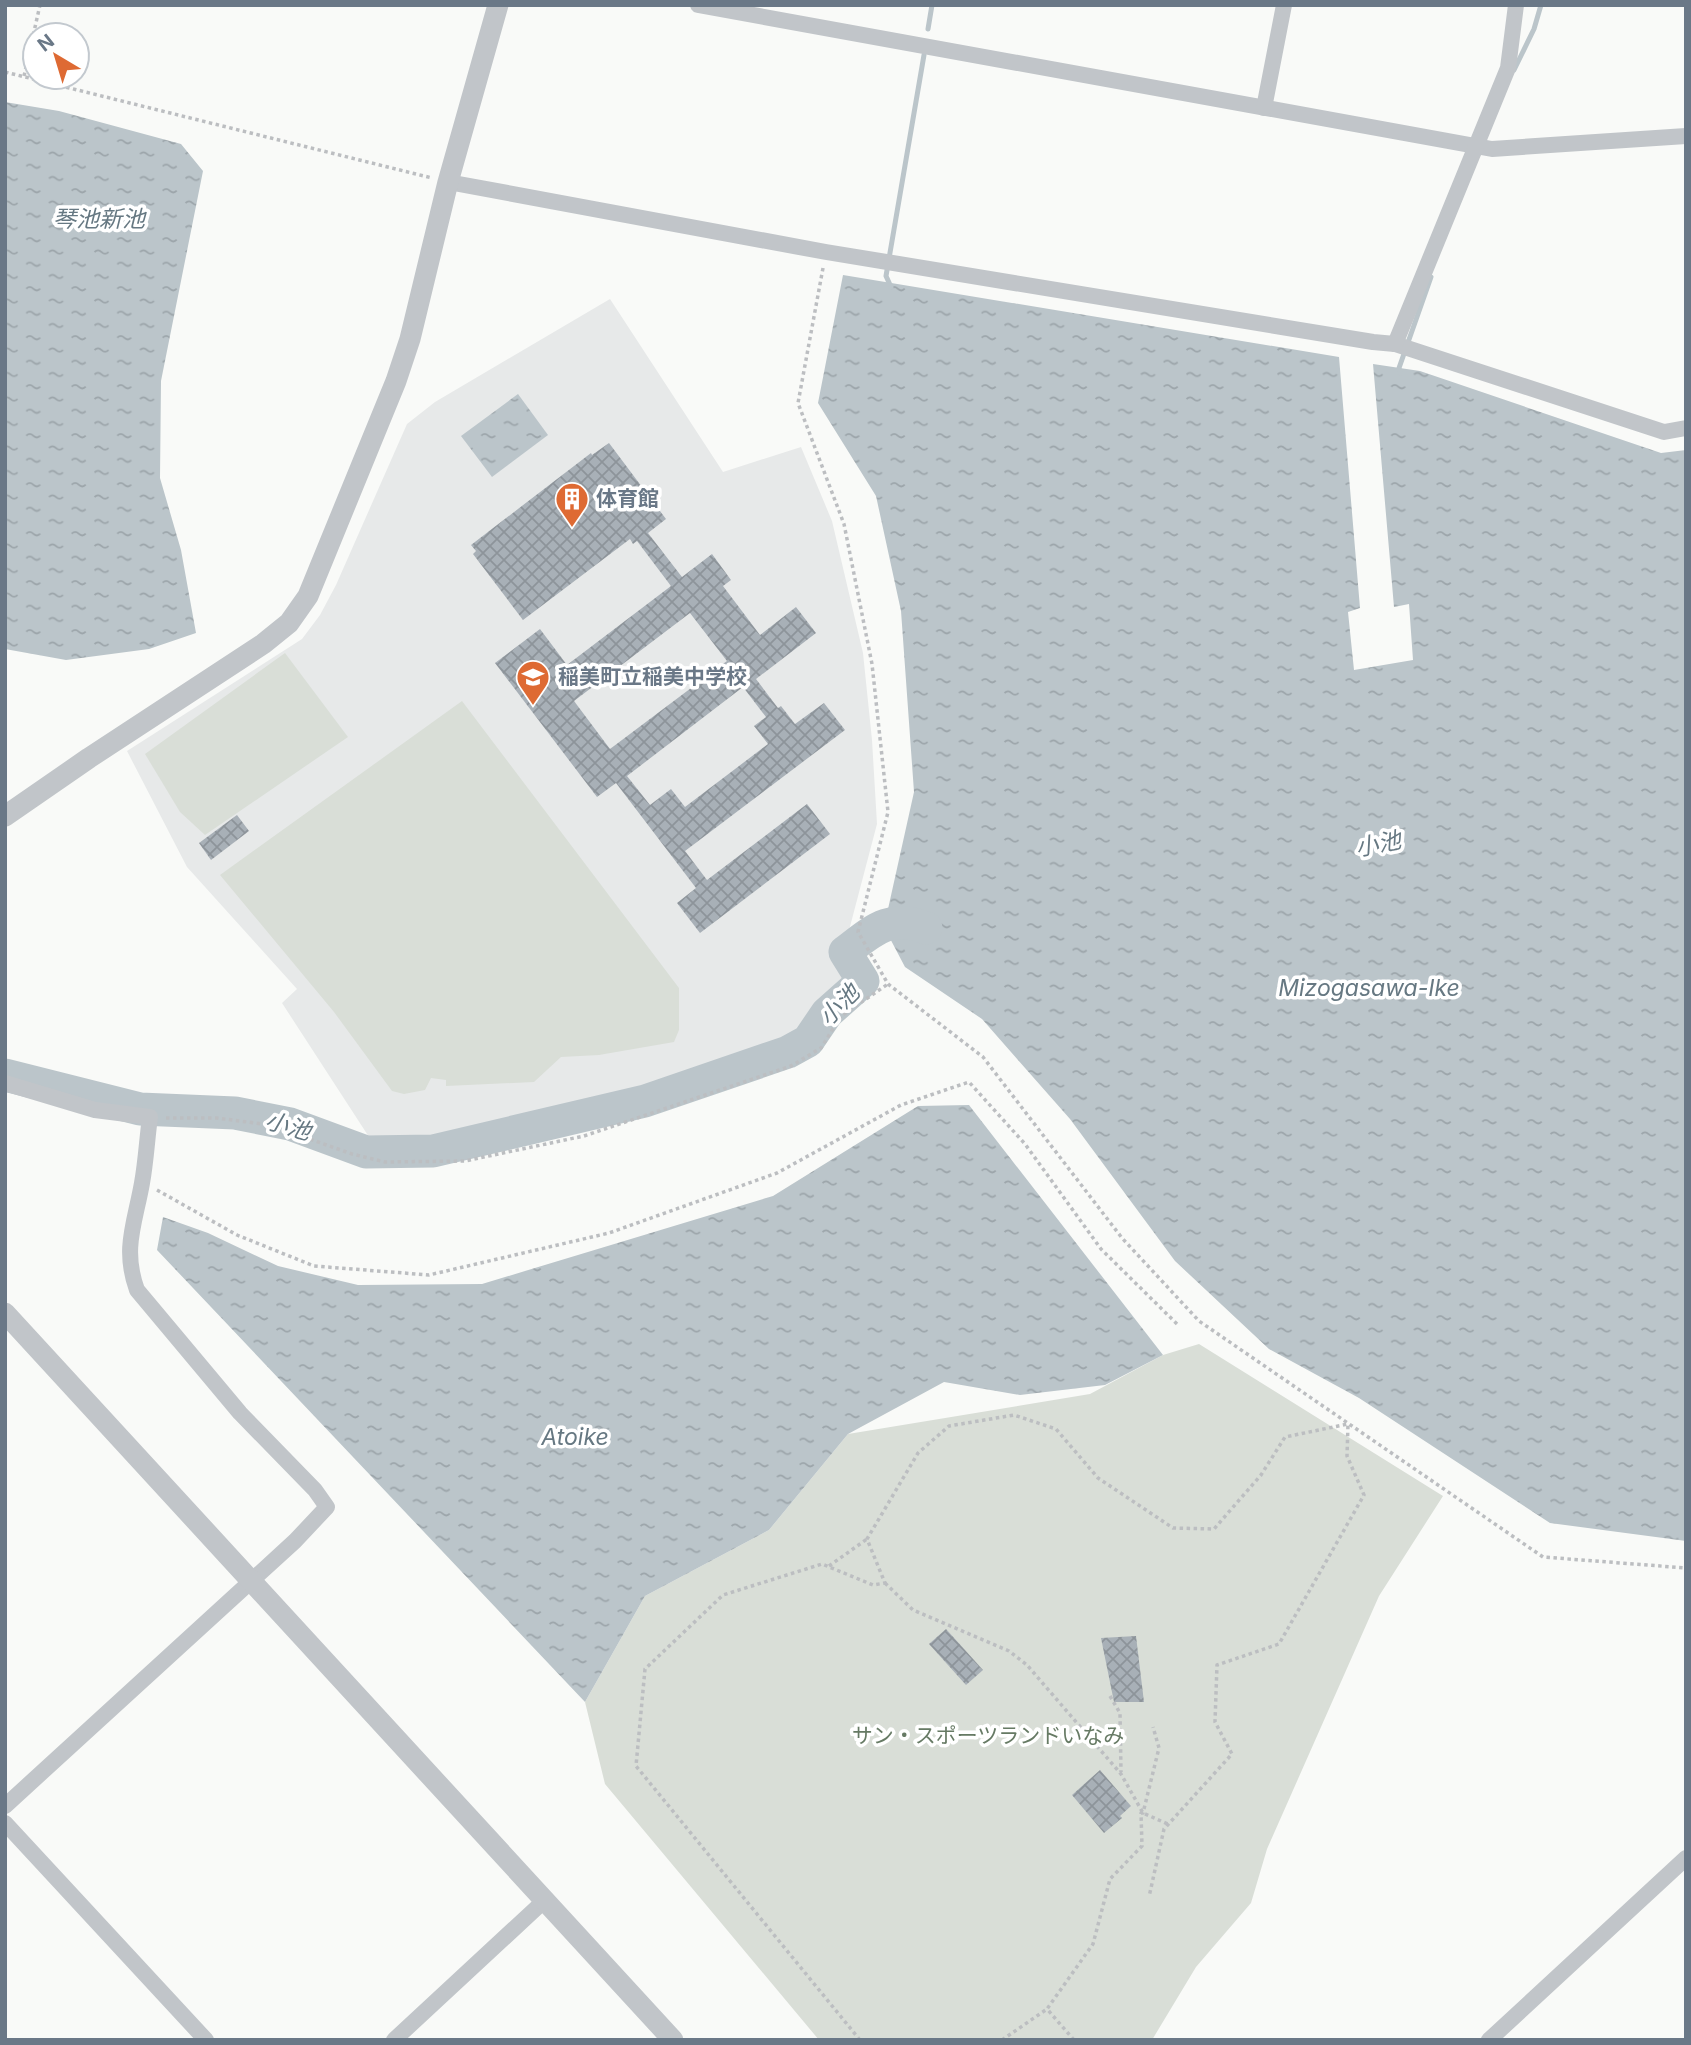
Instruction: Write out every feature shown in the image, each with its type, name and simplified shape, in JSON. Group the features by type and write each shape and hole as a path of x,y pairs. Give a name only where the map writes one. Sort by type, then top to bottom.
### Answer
{"street":[{"path":"5,816 263,644 289,623 308,596 396,382 410,339 448,182 498,5"},
{"path":"698,5 1492,149 1686,136"},
{"path":"1264,108 1284,5"},
{"path":"1395,344 1508,68 1516,5"},
{"path":"448,182 826,252 1395,344 1664,432 1686,428"},
{"path":"5,1083 95,1110 150,1117 142,1182 128,1255 130,1272 137,1290 240,1413 315,1490 327,1507 295,1541 5,1806"},
{"path":"5,1313 673,2040"},
{"path":"5,1823 206,2040"},
{"path":"1489,2040 1686,1858"},
{"path":"394,2040 545,1900"}],"path":[{"path":"84,91 448,182"},
{"path":"826,252 798,403 844,524 872,664 888,812 858,932 888,984 983,1057 1122,1238 1199,1321 1543,1557 1686,1569"},
{"path":"150,1117 217,1118 270,1125 352,1154 385,1162 465,1161 584,1136 791,1066 821,1048 841,1016 888,984"},
{"path":"142,1182 237,1235 314,1266 429,1275 609,1233 648,1220 777,1173 901,1105 969,1082 1025,1144 1101,1249 1177,1324"},
{"path":"829,1566 867,1539 918,1453 949,1426 1014,1415 1056,1429 1098,1478 1173,1528 1214,1530 1261,1475 1285,1437 1348,1424"},
{"path":"1149,1897 1164,1829 1232,1754 1215,1722 1217,1665 1279,1644 1364,1495 1347,1456 1348,1424"},
{"path":"867,1539 885,1583 913,1610 1009,1651 1027,1665 1121,1774 1143,1813 1170,1825"},
{"path":"860,2040 636,1766 645,1669 723,1595 822,1564 873,1585 885,1583"},
{"path":"1110,1696 1121,1713 1121,1774"},
{"path":"1002,2040 1047,2009 1093,1944 1110,1879 1142,1846 1141,1813 1159,1748 1153,1727"},
{"path":"1047,2009 1074,2040"}],"shaded area":[{"name":"稲美町立稲美中学校","path":"610,299 723,472 801,447 832,521 863,653 877,824 847,938 831,946 847,980 788,1042 631,1098 457,1136 369,1137 282,1003 297,989 187,867 127,751 302,639 320,615 336,585 407,424 435,402"}],"green space":[{"path":"285,653 348,737 205,835 180,812 145,754"},
{"path":"462,701 679,988 679,1030 674,1042 599,1055 561,1057 534,1082 446,1086 446,1080 431,1078 425,1090 404,1094 392,1091 334,1012 220,875"},
{"name":"サン・スポーツランドいなみ","path":"1199,1344 1443,1496 1379,1596 1267,1849 1251,1903 1196,1967 1152,2040 819,2040 605,1784 585,1702 645,1596 769,1530 848,1434 1090,1394 1163,1355"}],"water":[{"name":"琴池新池","path":"5,102 59,111 181,144 203,171 161,381 160,478 181,550 196,633 149,649 66,660 5,649"},
{"name":"Mizogasawa-Ike","path":"843,275 1339,357 1360,608 1348,612 1354,670 1413,660 1409,604 1394,607 1373,364 1420,371 1661,453 1686,450 1686,1541 1550,1523 1359,1398 1269,1349 1175,1261 1070,1119 982,1019 905,967 884,927 914,792 901,611 876,496 818,403"},
{"path":"518,394 548,435 492,477 461,436"},
{"name":"Atoike","path":"969,1105 1163,1355 1105,1385 1020,1395 944,1382 848,1434 769,1530 645,1596 585,1702 157,1250 163,1217 208,1233 278,1266 358,1285 482,1284 773,1196 918,1106"}],"building":[{"path":"609,443 666,519 648,533 682,577 712,554 731,580 723,586 760,635 796,607 816,633 756,679 778,708 781,706 795,724 824,703 845,730 685,851 707,880 807,804 830,834 700,933 677,903 696,888 616,783 597,797 495,663 540,629 567,665 671,586 637,541 633,544 630,539 523,620 473,554 476,551 471,545 591,453 592,455","holes":["690,613 727,661 610,749 574,701","743,687 766,717 754,726 768,744 685,807 671,789 650,805 627,776"]},
{"path":"237,815 249,831 211,860 199,843"},
{"path":"946,1629 983,1670 966,1685 929,1644"},
{"path":"1136,1636 1144,1702 1114,1702 1101,1638"},
{"path":"1100,1770 1131,1806 1120,1816 1122,1818 1104,1833 1072,1795"}],"waterway":[{"path":"928,29 932,5"},
{"path":"1514,70 1534,29 1541,5"},
{"path":"891,287 886,276 924,55"},
{"path":"1400,373 1399,368 1431,277"},
{"name":"小池","path":"5,1075 140,1109 235,1113 290,1124 366,1152 433,1151 645,1101 788,1052 808,1041 827,1013 863,981 845,952 882,926 902,923 926,928"}],"place":[{"name":"体育館","path":"572,529"},
{"name":"稲美町立稲美中学校","path":"533,707"}]}
